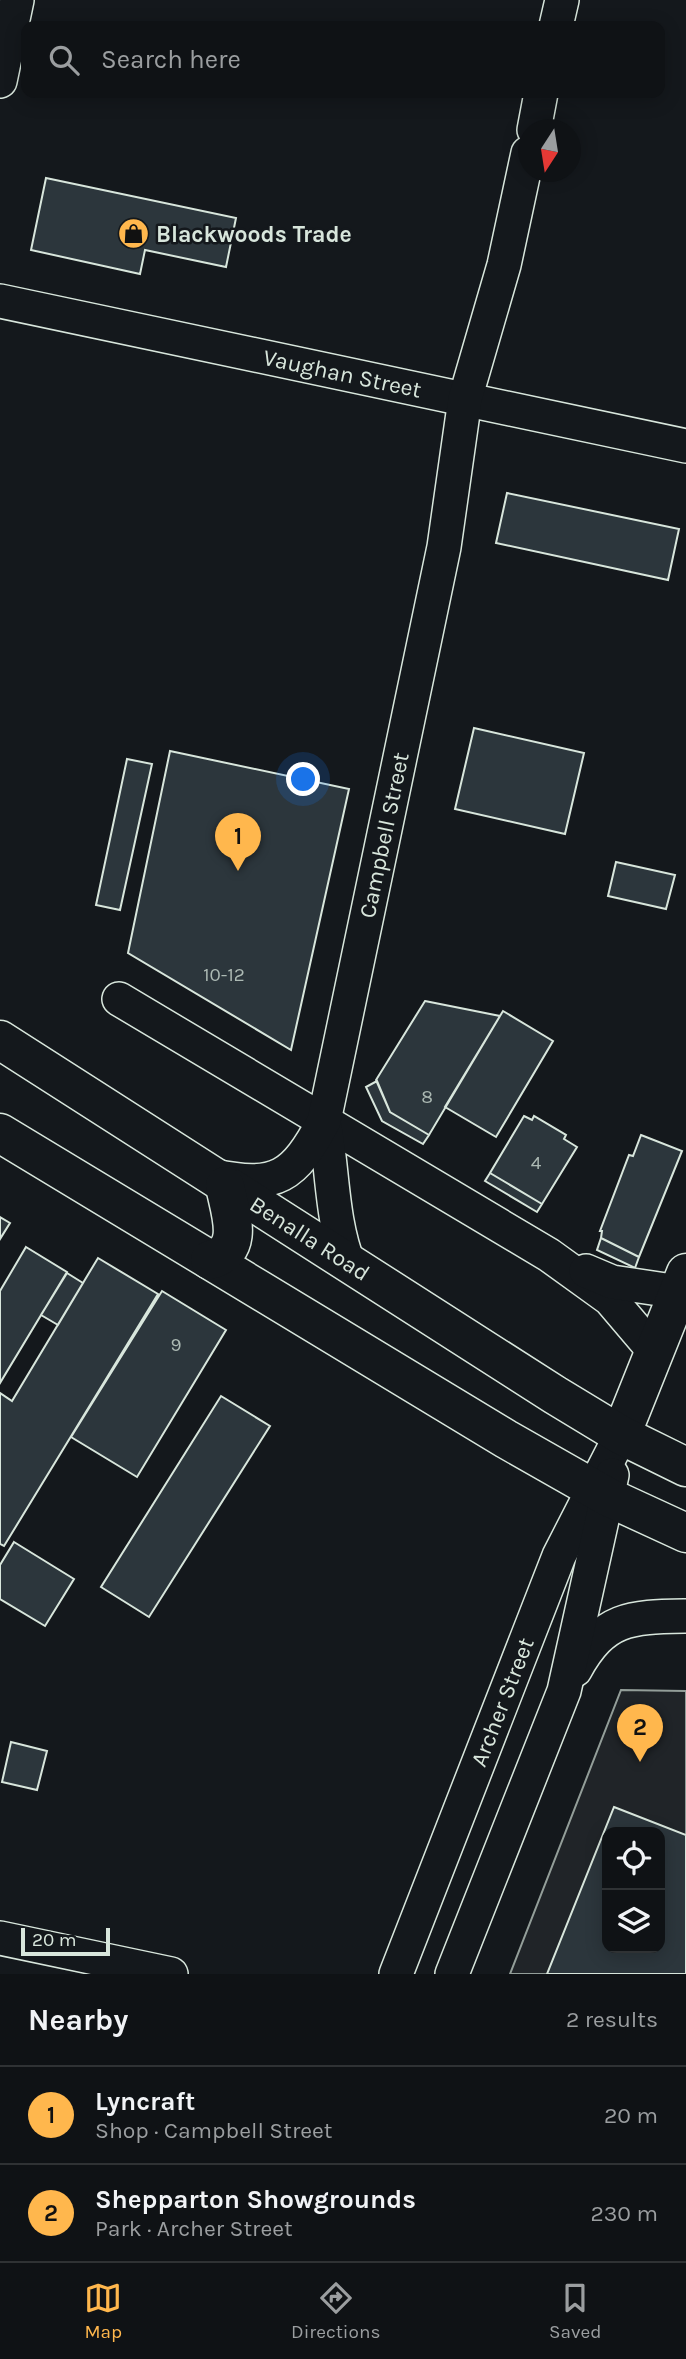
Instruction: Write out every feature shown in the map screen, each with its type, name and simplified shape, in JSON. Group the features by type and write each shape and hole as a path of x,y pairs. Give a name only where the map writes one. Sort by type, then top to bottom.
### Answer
{"main road":[{"name":"Benalla Road","path":"0,1040 349,1265 621,1435 686,1468"},
{"path":"0,1133 600,1493 686,1533"},
{"path":"211,1260 220,1258 233,1241 234,1228 217,1180"},
{"name":"Archer Street","path":"621,1435 682,1282"}],"street":[{"path":"0,81 17,0"},
{"path":"557,21 562,0"},
{"path":"536,119 540,98"},
{"name":"Campbell Street","path":"324,1121 522,182"},
{"name":"Vaughan Street","path":"0,301 686,446"},
{"path":"119,999 549,1255 610,1299 655,1352"},
{"path":"217,1180 265,1182 289,1170 306,1155 324,1121"},
{"path":"324,1121 340,1242 349,1265"},
{"path":"549,1255 612,1282 682,1282"},
{"name":"Archer Street","path":"452,1974 564,1691 600,1493 621,1435"},
{"name":"Archer Street","path":"396,1974 559,1556 600,1493"},
{"path":"564,1691 588,1645 608,1628 642,1616 686,1616"},
{"path":"0,1938 171,1974"}],"shaded area":[{"path":"621,1690 686,1691 686,1974 510,1974"}],"building":[{"name":"Blackwoods Trade","path":"46,178 236,218 226,267 145,250 140,274 31,250"},
{"path":"507,493 679,529 668,580 496,543"},
{"path":"474,728 584,753 565,834 455,809"},
{"path":"170,751 349,789 291,1050 128,953"},
{"path":"127,759 152,764 120,910 96,905"},
{"path":"616,862 675,875 666,909 608,896"},
{"path":"425,1001 500,1016 429,1135 390,1112 376,1080"},
{"path":"503,1011 553,1041 496,1137 445,1107"},
{"path":"377,1081 390,1112 429,1135 423,1144 382,1121 366,1087"},
{"path":"524,1116 532,1120 534,1116 566,1135 564,1139 577,1147 542,1204 490,1173"},
{"path":"641,1135 682,1151 639,1257 601,1238 600,1231 629,1155 633,1156"},
{"path":"490,1173 542,1204 537,1212 485,1181"},
{"path":"0,1217 10,1223 0,1239"},
{"path":"601,1238 639,1257 635,1268 597,1250"},
{"path":"26,1247 67,1272 0,1383 0,1291"},
{"path":"98,1258 158,1294 4,1546 0,1544 0,1393 12,1401"},
{"path":"67,1273 83,1283 58,1325 41,1315"},
{"path":"162,1291 226,1330 137,1477 71,1437"},
{"path":"221,1396 270,1426 149,1617 101,1587"},
{"path":"14,1542 74,1579 45,1626 0,1599 0,1565"},
{"path":"11,1742 47,1751 37,1790 2,1782"},
{"path":"614,1807 686,1835 686,1974 547,1974 602,1837 602,1953 665,1953 665,1827 606,1827"}],"place":[{"name":"Blackwoods Trade","path":"133,234"},
{"name":"Lyncraft","path":"238,871"},
{"name":"Shepparton Showgrounds","path":"640,1762"}]}
